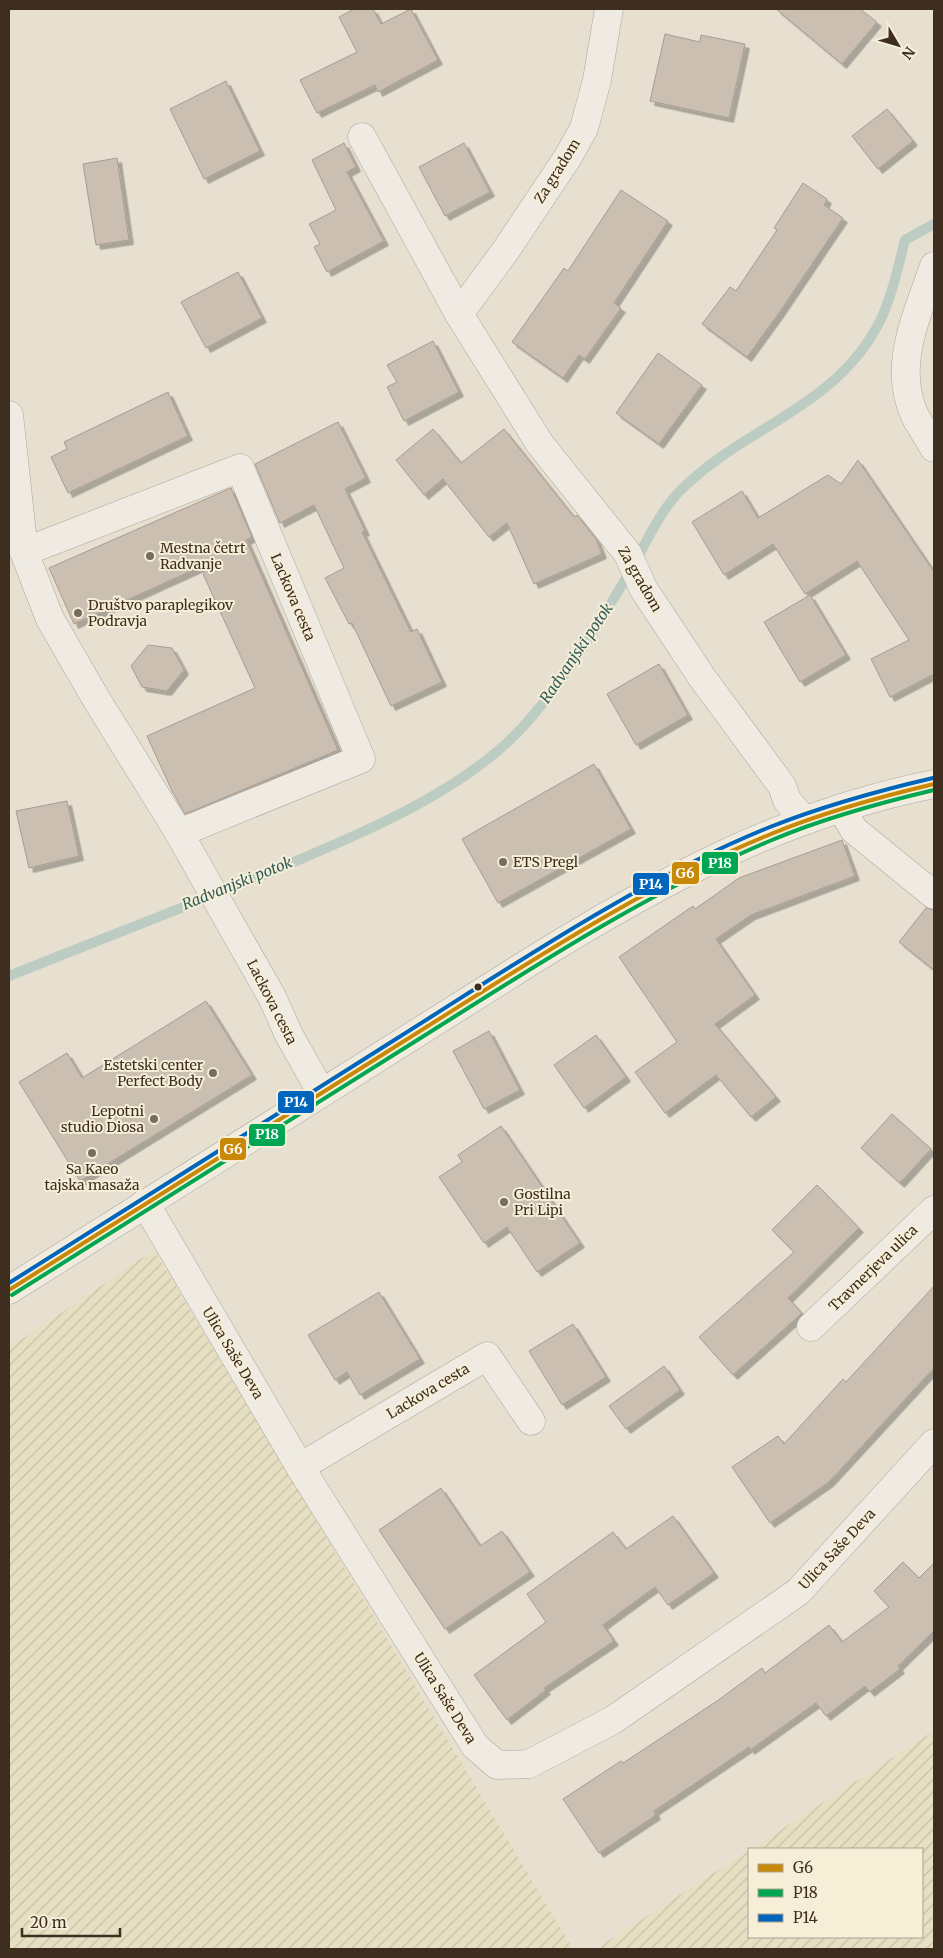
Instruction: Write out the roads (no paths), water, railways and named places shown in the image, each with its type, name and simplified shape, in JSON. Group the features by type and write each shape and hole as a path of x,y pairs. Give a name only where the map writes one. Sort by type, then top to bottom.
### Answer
{"street":[{"name":"Za gradom","path":"459,314 506,250 568,157 584,128 597,80 610,9"},
{"name":"Za gradom","path":"362,137 459,314 540,444 628,554 643,588 701,676 782,786 788,800 803,819"},
{"path":"934,266 908,343 904,368 908,394 916,417 934,448"},
{"name":"Lackova cesta","path":"9,415 24,552 50,619 94,697 179,832 272,997 289,1035 321,1092"},
{"name":"Lackova cesta","path":"24,552 240,468 361,759 179,832"},
{"path":"9,1290 602,917 681,874 803,819 895,792 934,784"},
{"path":"841,808 854,830 934,895"},
{"name":"Ulica Saše Deva","path":"145,1203 300,1467 474,1746 497,1765 529,1764 613,1720 798,1592 934,1443"},
{"name":"Travnerjeva ulica","path":"811,1327 934,1210"},
{"name":"Lackova cesta","path":"300,1467 487,1356 531,1421"}],"waterway":[{"name":"Radvanjski potok","path":"9,976 280,868 345,840 413,807 445,789 476,768 504,745 529,720 569,668 628,575 657,521 679,492 704,469 814,397 839,376 861,351 880,321 884,311 905,240 934,224"}],"place":[{"name":"Mestna četrt Radvanje","path":"150,556"},
{"name":"Društvo paraplegikov Podravja","path":"78,613"},
{"name":"ETS Pregl","path":"503,862"},
{"name":"Estetski center Perfect Body","path":"213,1073"},
{"name":"Lepotni studio Diosa","path":"154,1119"},
{"name":"Sa Kaeo tajska masaža","path":"92,1153"},
{"name":"Gostilna Pri Lipi","path":"504,1202"}]}
